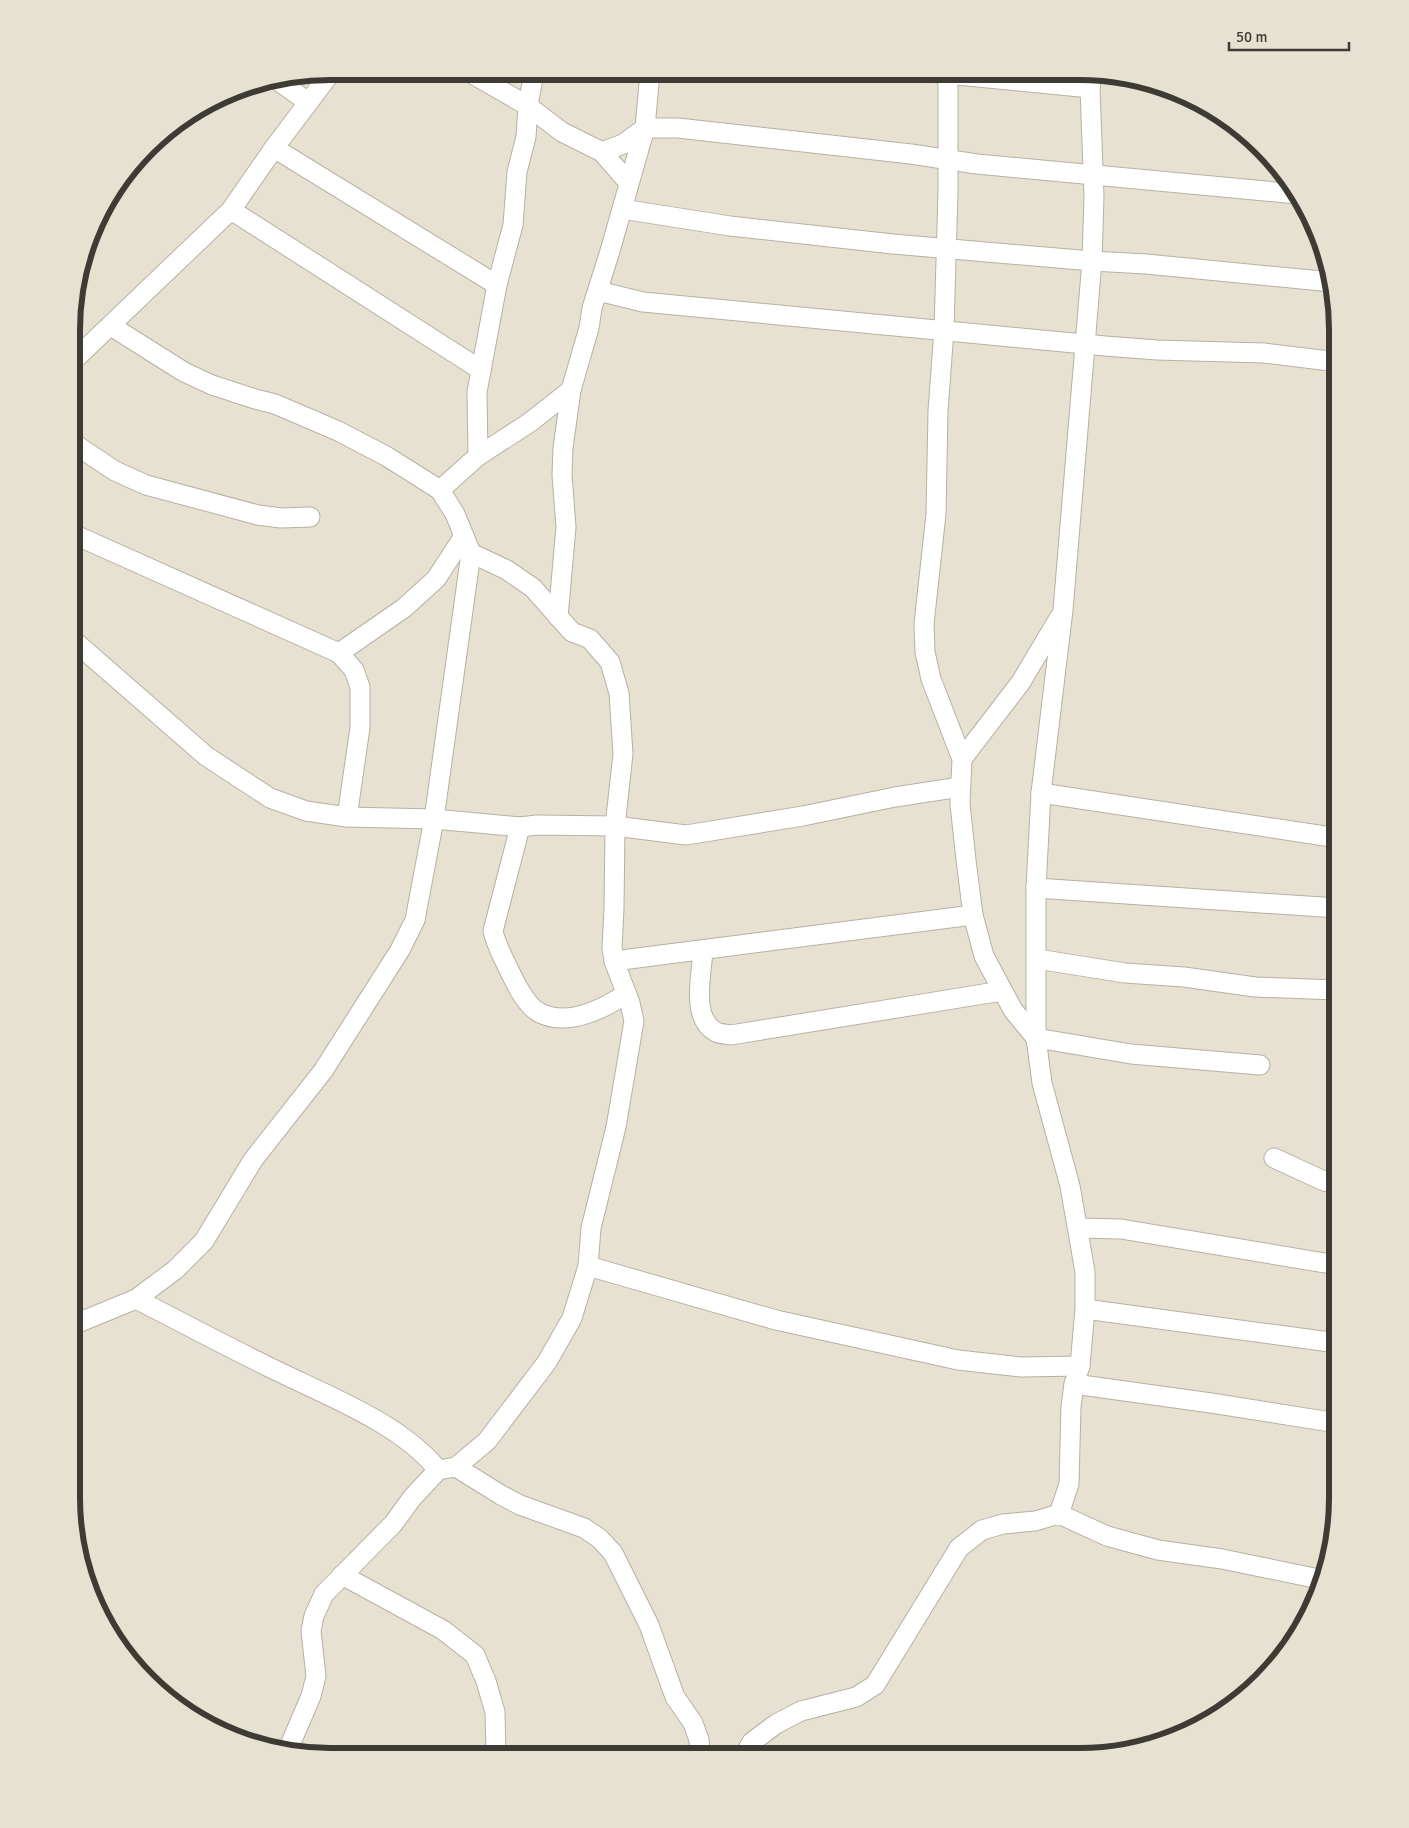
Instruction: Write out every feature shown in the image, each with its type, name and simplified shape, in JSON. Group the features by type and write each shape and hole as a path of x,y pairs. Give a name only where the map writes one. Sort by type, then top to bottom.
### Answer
{"street":[{"path":"80,353 111,326 231,210 325,80"},
{"path":"483,80 528,106 562,132 602,152 629,183"},
{"path":"478,456 477,392 497,285 513,225 517,172 526,137 528,106 533,80"},
{"path":"558,617 566,527 562,475 563,448 571,390 645,128 649,80"},
{"path":"944,80 949,160 944,330 938,411 936,514 924,624 926,652 932,679 962,759 960,787 963,832 973,915 984,956 1012,1010 1036,1038 1131,1054 1260,1065"},
{"path":"1059,1514 1069,1484 1074,1384 1080,1366 1085,1309 1085,1272 1070,1186 1042,1083 1036,1038 1036,888 1042,793 1063,610 1092,262 1091,81 1073,80"},
{"path":"283,85 308,102"},
{"path":"602,152 623,144 645,128 678,128 977,164 1288,193"},
{"path":"274,148 497,285"},
{"path":"622,209 730,226 1092,262 1146,264 1324,281"},
{"path":"231,210 481,370"},
{"path":"598,291 643,302 1085,344 1157,350 1264,353 1329,361"},
{"path":"80,1322 136,1299 175,1270 204,1241 253,1160 323,1071 400,950 415,920 434,819 467,545 455,514 440,490 386,456 338,431 275,404 212,385 191,375 111,326"},
{"path":"440,490 478,456 528,423 571,390"},
{"path":"80,448 115,471 146,485 258,515 281,518 310,517"},
{"path":"80,537 339,654 354,670 360,686 360,728 347,817"},
{"path":"290,1745 316,1676 311,1631 314,1616 324,1594 393,1524 412,1498 447,1469 487,1441 547,1362 572,1318 588,1266 592,1228 616,1127 634,1021 614,961 611,939 614,908 615,826 623,754 618,693 610,662 590,639 572,632 532,588 467,545"},
{"path":"339,654 404,608 436,579 467,545"},
{"path":"962,759 1021,682 1063,610"},
{"path":"80,646 206,756 254,788 270,798 306,810 347,817 434,819 520,827 537,824 615,826 686,835 960,787"},
{"path":"1042,793 1329,837"},
{"path":"520,827 493,932 514,981 529,1004 540,1013 560,1018 580,1016 605,1007 626,994"},
{"path":"1036,888 1329,907"},
{"path":"614,961 973,915"},
{"path":"703,950 699,1008 704,1023 717,1033 731,1035 1002,991"},
{"path":"1037,959 1125,973 1184,977 1254,987 1329,985"},
{"path":"1274,1158 1329,1182"},
{"path":"1078,1228 1121,1229 1329,1264"},
{"path":"588,1266 776,1320 958,1360 1021,1367 1080,1366"},
{"path":"136,1299 368,1416 408,1441 447,1469 520,1505 584,1528 599,1538 613,1554 650,1625 675,1697 693,1723 700,1748"},
{"path":"1085,1309 1329,1342"},
{"path":"1074,1384 1329,1422"},
{"path":"749,1748 752,1742 776,1724 801,1711 856,1697 875,1685 959,1548 982,1530 1003,1524 1035,1521 1059,1514 1108,1536 1158,1550 1222,1559 1316,1578"},
{"path":"342,1574 443,1630 475,1655 486,1681 495,1712 496,1748"}]}
